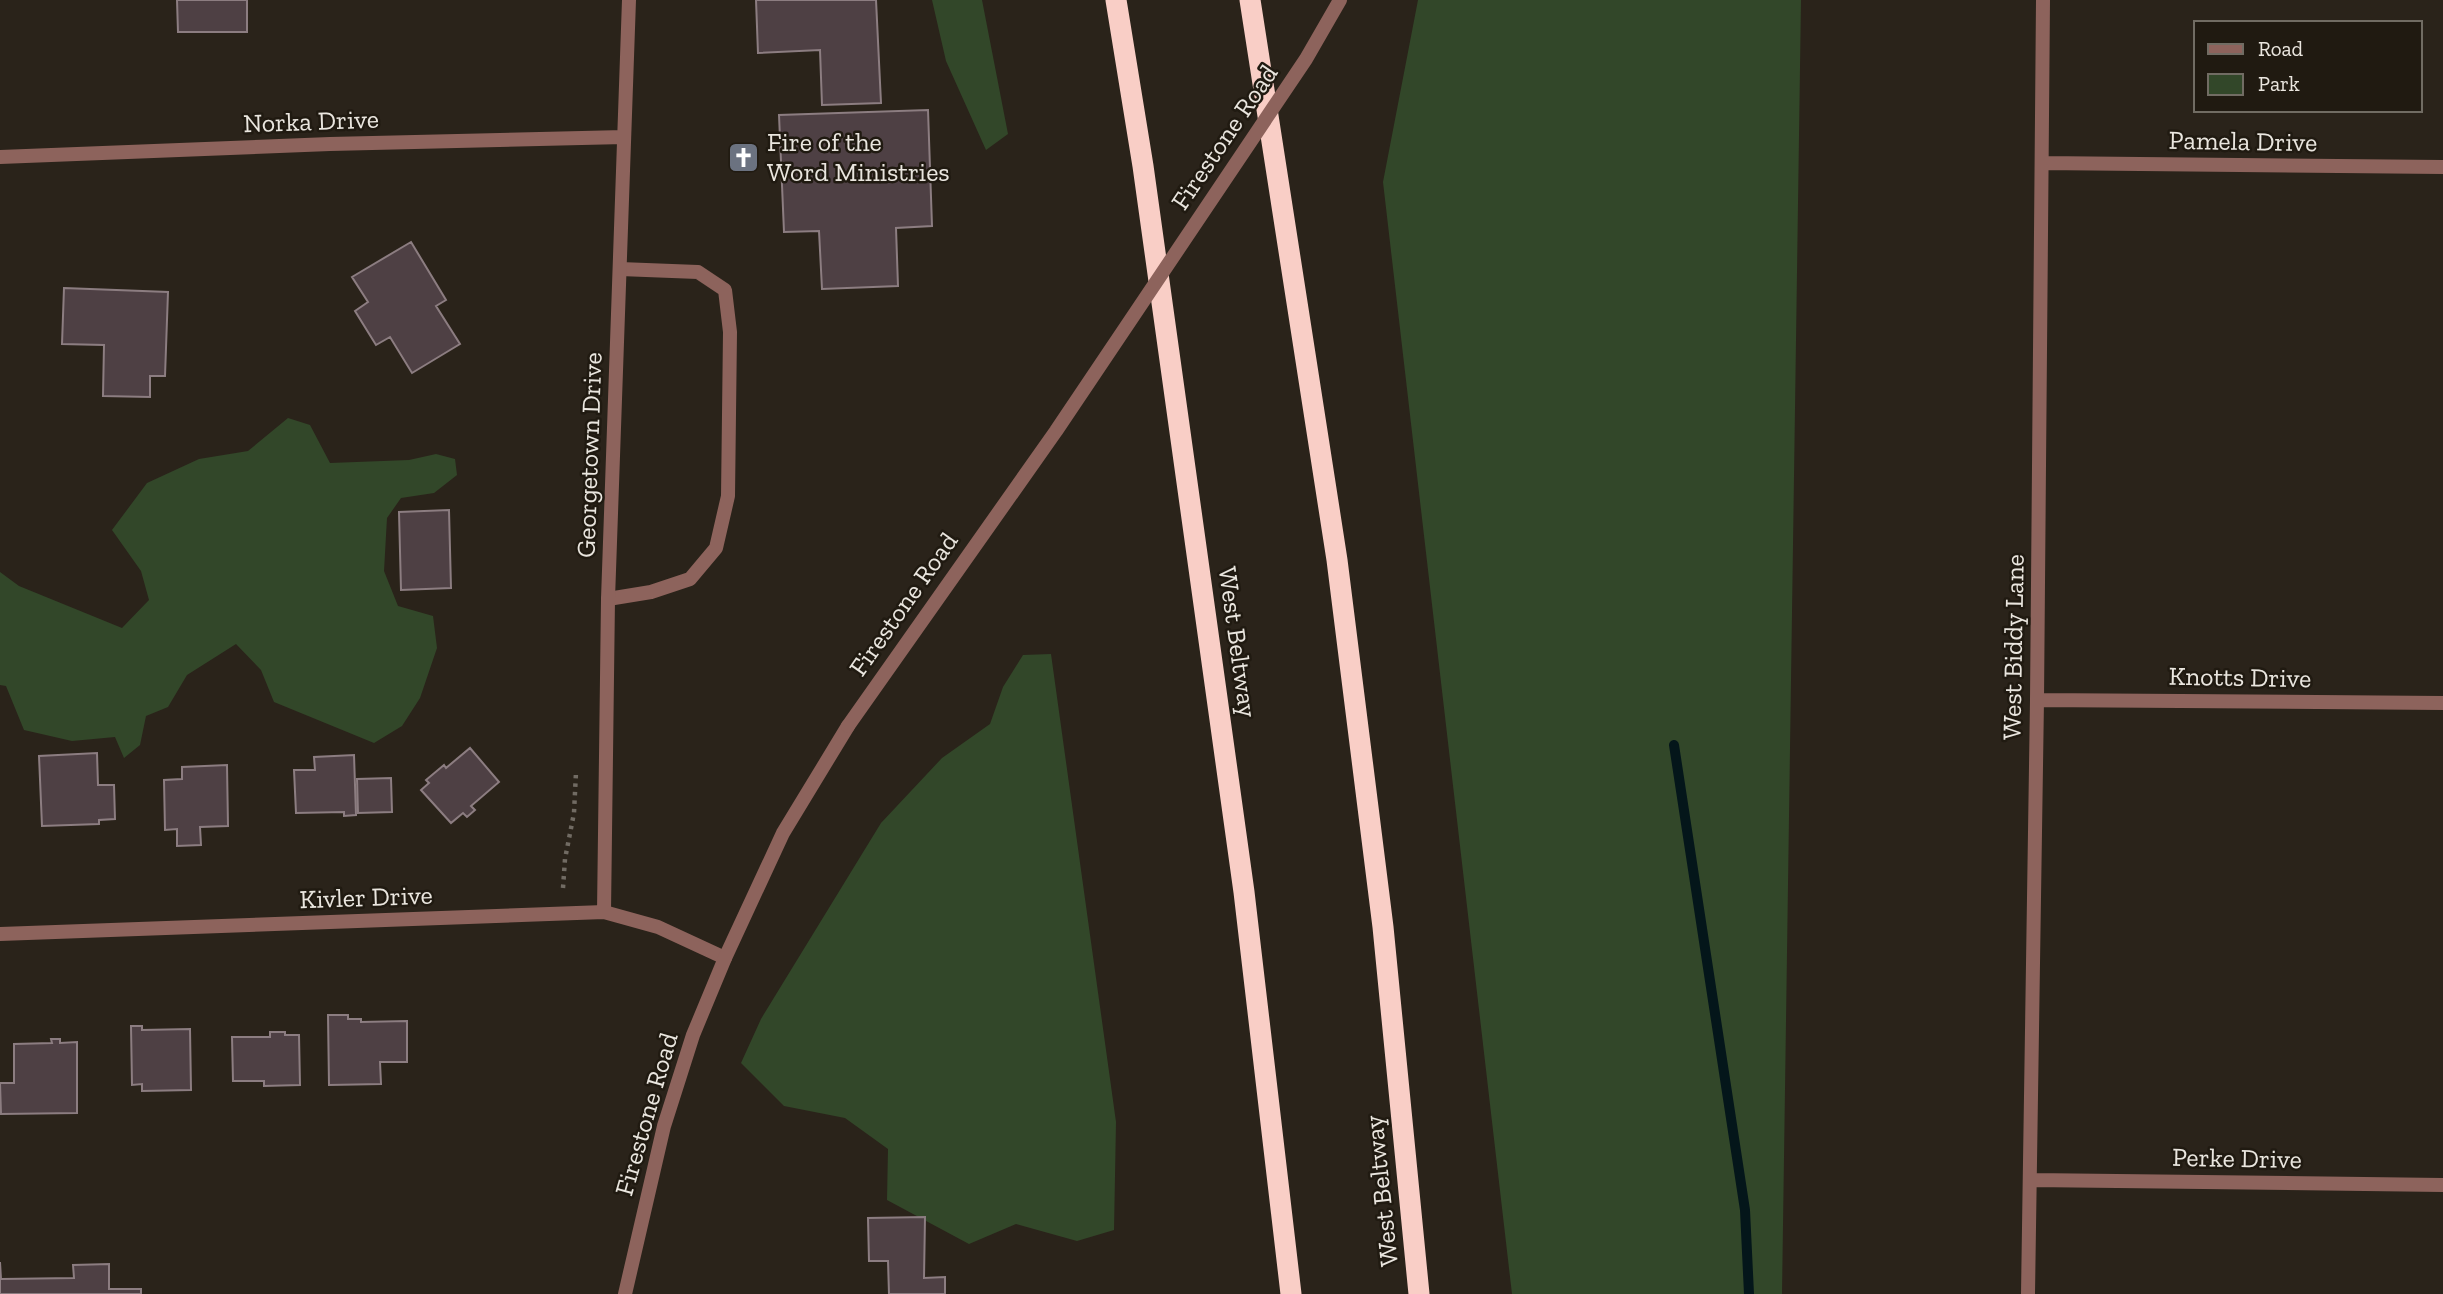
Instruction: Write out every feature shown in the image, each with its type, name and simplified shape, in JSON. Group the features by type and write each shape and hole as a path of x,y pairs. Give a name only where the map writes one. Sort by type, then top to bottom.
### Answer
{"highway":[{"name":"West Beltway","path":"1116,0 1143,166 1241,865 1291,1294"},
{"name":"West Beltway","path":"1250,0 1337,559 1384,927 1419,1294"}],"street":[{"name":"Georgetown Drive","path":"604,912 608,599 629,0"},
{"name":"Firestone Road","path":"625,1294 664,1126 693,1035 725,958 783,833 848,726 1056,431 1306,59 1340,0"},
{"name":"West Biddy Lane","path":"2028,1294 2037,700 2043,0"},
{"name":"Norka Drive","path":"0,157 330,144 624,137"},
{"name":"Pamela Drive","path":"2042,163 2443,167"},
{"path":"608,599 651,592 690,579 716,548 728,496 730,332 725,290 698,272 620,269"},
{"name":"Knotts Drive","path":"2037,700 2443,704"},
{"name":"Kivler Drive","path":"0,934 604,912 657,927 725,958"},
{"name":"Perke Drive","path":"2030,1180 2443,1185"}],"green space":[{"path":"932,0 982,0 1008,134 986,150 946,61"},
{"path":"1418,0 1801,0 1782,1294 1512,1294 1383,182"},
{"path":"288,418 310,425 330,463 409,460 436,454 455,459 457,475 434,493 401,498 387,518 384,571 398,606 433,616 437,648 420,698 402,726 374,743 274,702 261,670 236,644 187,675 168,707 146,716 140,745 124,758 115,737 72,741 24,730 6,686 0,685 0,572 19,586 122,628 149,600 141,571 112,530 147,483 199,459 248,451"},
{"path":"1051,654 1116,1122 1114,1230 1077,1241 1016,1224 969,1244 887,1200 888,1149 845,1118 784,1106 741,1063 761,1019 881,823 942,758 990,724 1003,687 1023,655"}],"building":[{"path":"177,0 247,0 247,32 178,32"},
{"path":"756,0 876,0 881,103 822,105 820,50 758,53"},
{"path":"928,110 932,226 896,228 898,286 822,289 819,231 784,232 779,115"},
{"path":"411,242 446,300 436,306 460,344 412,373 390,337 376,345 355,311 368,302 352,277"},
{"path":"64,288 168,292 165,376 150,376 150,397 103,396 104,345 62,344"},
{"path":"449,510 451,588 401,590 399,512"},
{"path":"470,748 499,782 471,806 475,810 467,817 463,813 451,823 421,790 429,783 426,780"},
{"path":"97,753 98,785 114,785 115,819 99,820 99,824 42,826 39,756"},
{"path":"354,755 356,815 344,816 344,812 296,813 294,770 315,770 314,757"},
{"path":"227,765 228,826 200,827 201,845 177,846 177,829 165,830 164,780 182,779 182,767"},
{"path":"391,778 392,812 358,813 357,779"},
{"path":"328,1015 348,1015 348,1019 361,1019 361,1022 407,1021 407,1062 380,1062 381,1084 329,1085"},
{"path":"131,1026 142,1026 142,1030 190,1029 191,1090 142,1091 142,1084 132,1085"},
{"path":"270,1032 299,1035 300,1085 264,1086 264,1081 233,1081 232,1037 270,1037"},
{"path":"51,1039 60,1039 60,1043 77,1042 77,1113 1,1114 0,1083 14,1083 14,1044 52,1043"},
{"path":"925,1217 924,1278 945,1277 945,1294 889,1294 888,1261 869,1261 868,1218"},
{"path":"0,1262 1,1279 74,1278 73,1265 109,1264 109,1289 141,1289 141,1294 0,1294"}],"waterway":[{"path":"1674,745 1745,1210 1749,1294"}],"place":[{"name":"Fire of the Word Ministries","path":"744,157"}]}
